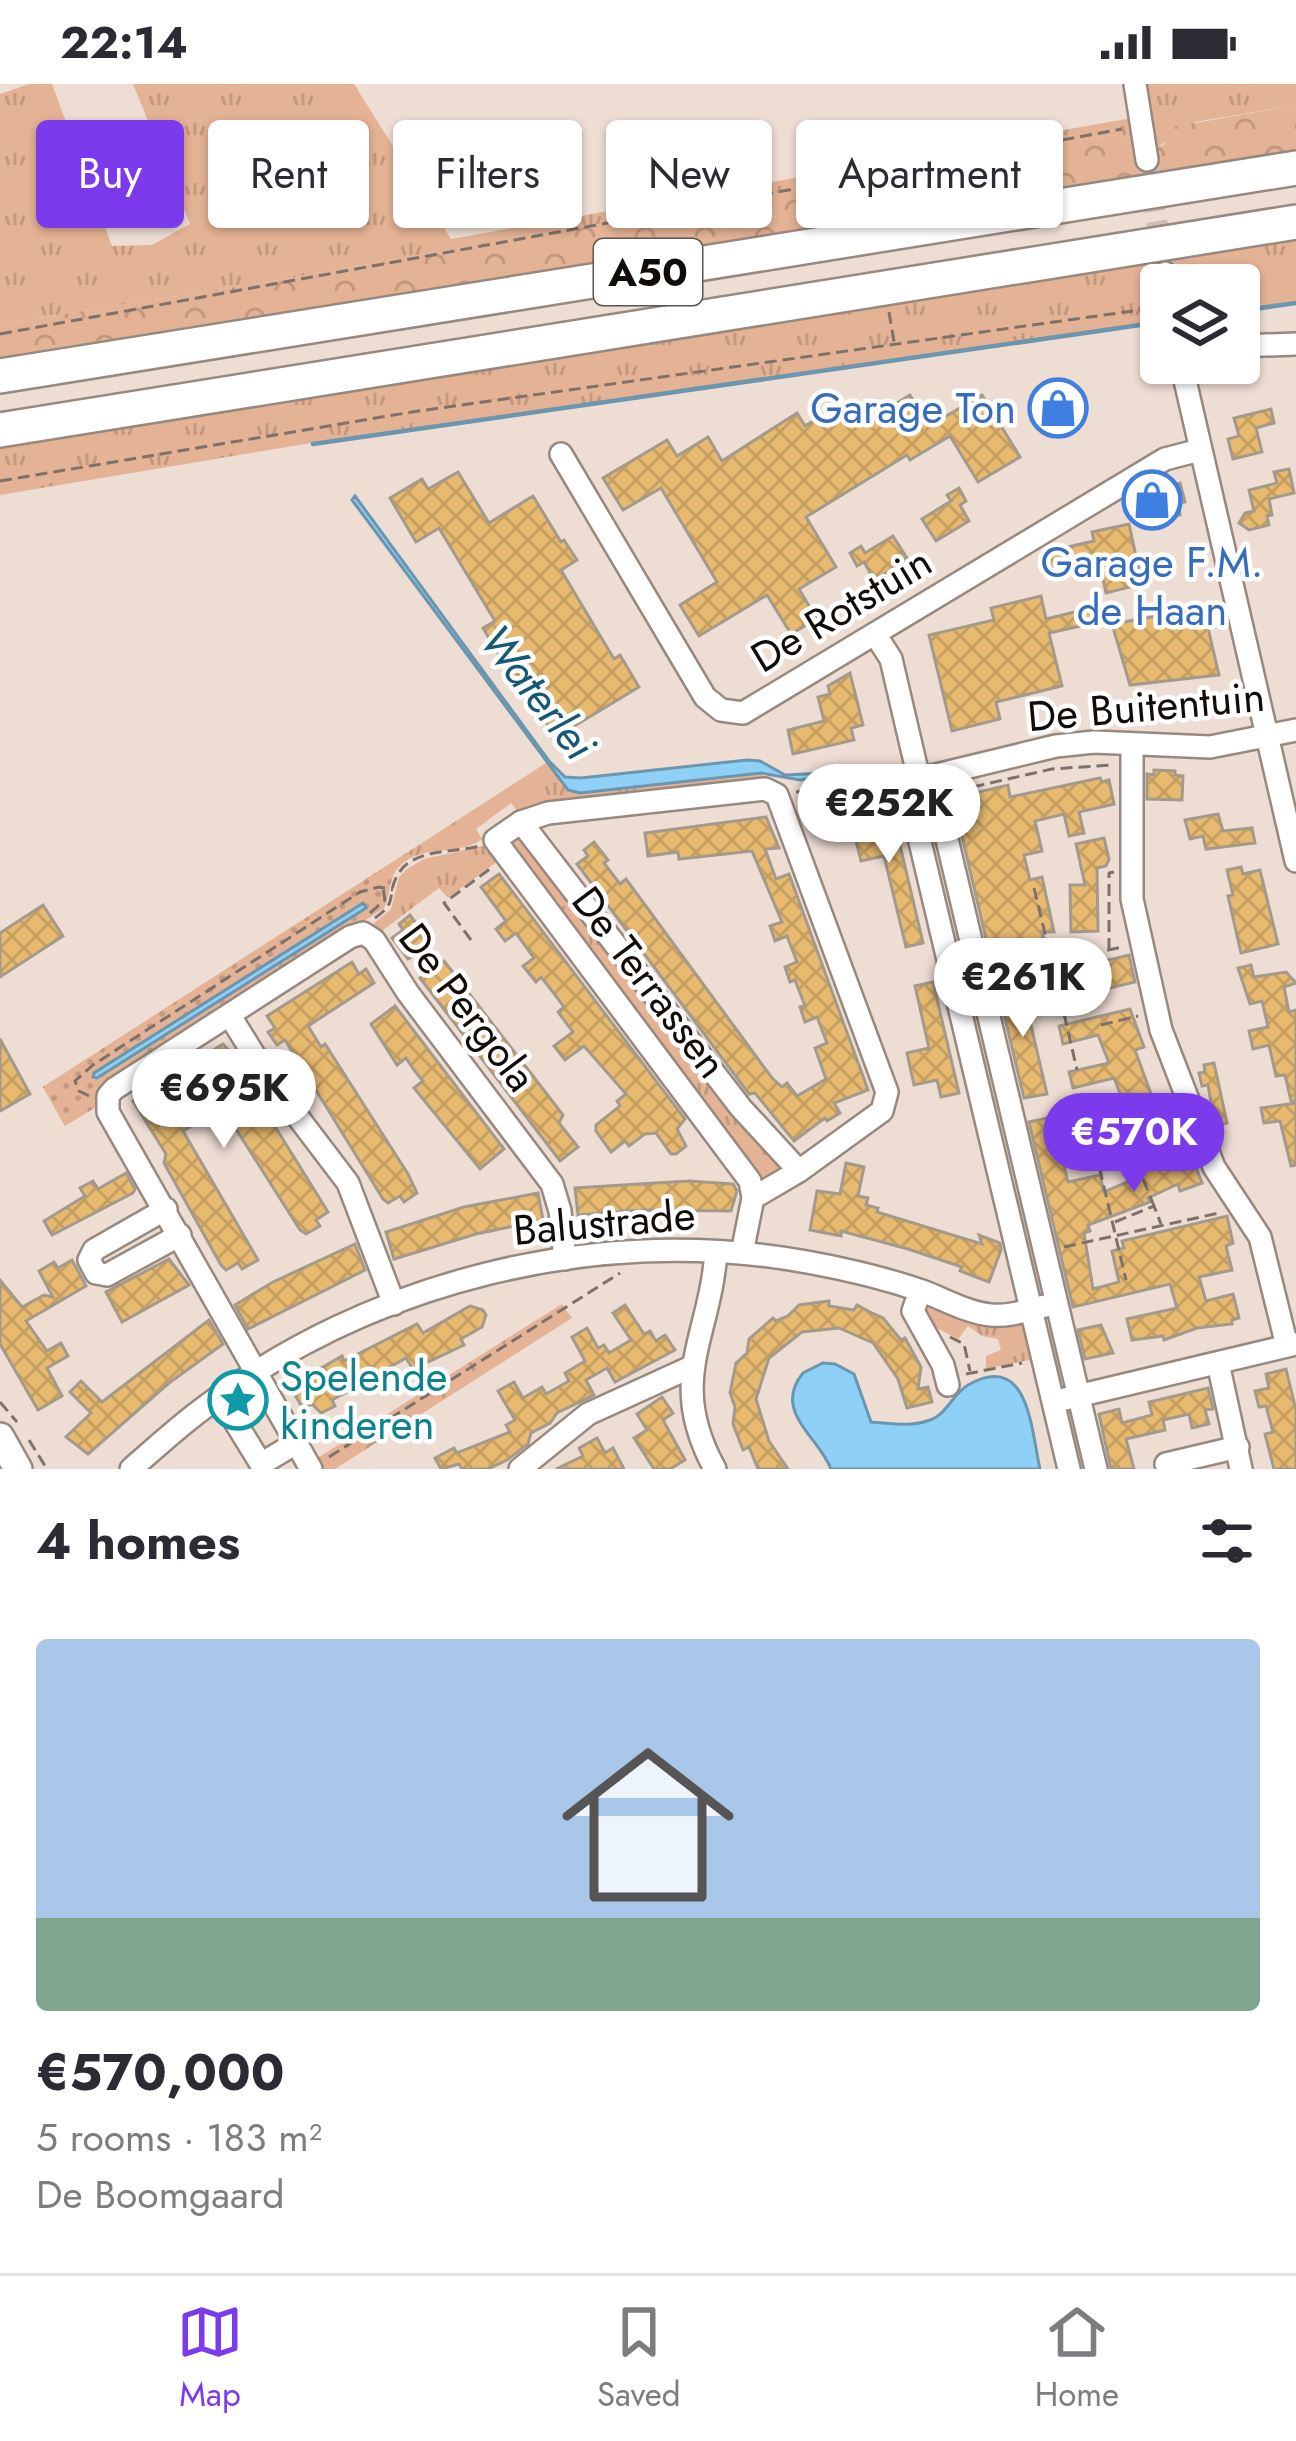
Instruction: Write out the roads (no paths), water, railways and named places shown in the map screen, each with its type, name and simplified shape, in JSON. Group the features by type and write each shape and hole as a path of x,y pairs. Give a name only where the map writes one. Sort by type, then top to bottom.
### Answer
{"highway":[{"name":"A50","path":"0,376 1296,168"},
{"name":"A50","path":"0,430 1296,222"}],"main road":[{"path":"0,1437 18,1469"}],"street":[{"path":"1135,84 1148,160"},
{"path":"1260,345 1296,344"},
{"path":"1186,384 1296,861"},
{"name":"De Rotstuin","path":"561,454 705,697 721,710 743,713 1166,459 1200,450"},
{"path":"875,634 891,659 980,978 1096,1469"},
{"name":"De Buitentuin","path":"924,784 1056,746 1131,754 1200,748 1296,730"},
{"path":"1053,1402 1292,1345 1264,1248 1211,1160 1157,1012 1129,870 1131,754"},
{"path":"924,784 1031,1309 1069,1469"},
{"path":"521,822 548,813 765,789 776,795 887,1092 882,1111 753,1198 742,1253"},
{"name":"De Terrassen","path":"753,1198 750,1181 501,848 521,822 741,1108 799,1171"},
{"name":"De Pergola","path":"166,1209 108,1112 107,1100 114,1089 363,933 374,940 408,993 552,1184 565,1259"},
{"path":"980,978 1052,962"},
{"path":"230,1016 269,1079 348,1184 394,1304"},
{"path":"179,1235 107,1275 96,1273 89,1260 94,1250 166,1209 311,1469"},
{"name":"Balustrade","path":"131,1469 201,1409 319,1336 394,1304 497,1270 650,1250 742,1253 835,1268 986,1314 1057,1303"},
{"path":"715,1469 699,1433 691,1367 713,1293 716,1252"},
{"path":"920,1291 913,1311 943,1365 957,1379"},
{"path":"1166,1464 1239,1458 1218,1363"},
{"path":"520,1469 588,1414 691,1367"},
{"path":"229,1412 261,1464 296,1443"}],"water":[{"path":"355,496 565,777 747,760 760,761 785,775 886,770 800,780 761,773 580,793 568,790 352,500"},
{"path":"363,903 366,908 93,1077 94,1073"},
{"path":"823,1363 854,1374 871,1422 927,1421 968,1385 988,1377 1004,1378 1024,1399 1040,1469 831,1469 800,1423 792,1399 803,1373"}],"waterway":[{"path":"1260,308 1296,303"},
{"path":"313,444 1140,325"}],"tunnel":[{"path":"1147,160 1164,264"}],"place":[{"name":"Garage Ton","path":"1058,408"},
{"name":"Garage F.M. de Haan","path":"1152,500"},
{"name":"Spelende kinderen","path":"238,1400"}],"water label":[{"name":"Waterlei","path":"538,692"}]}
